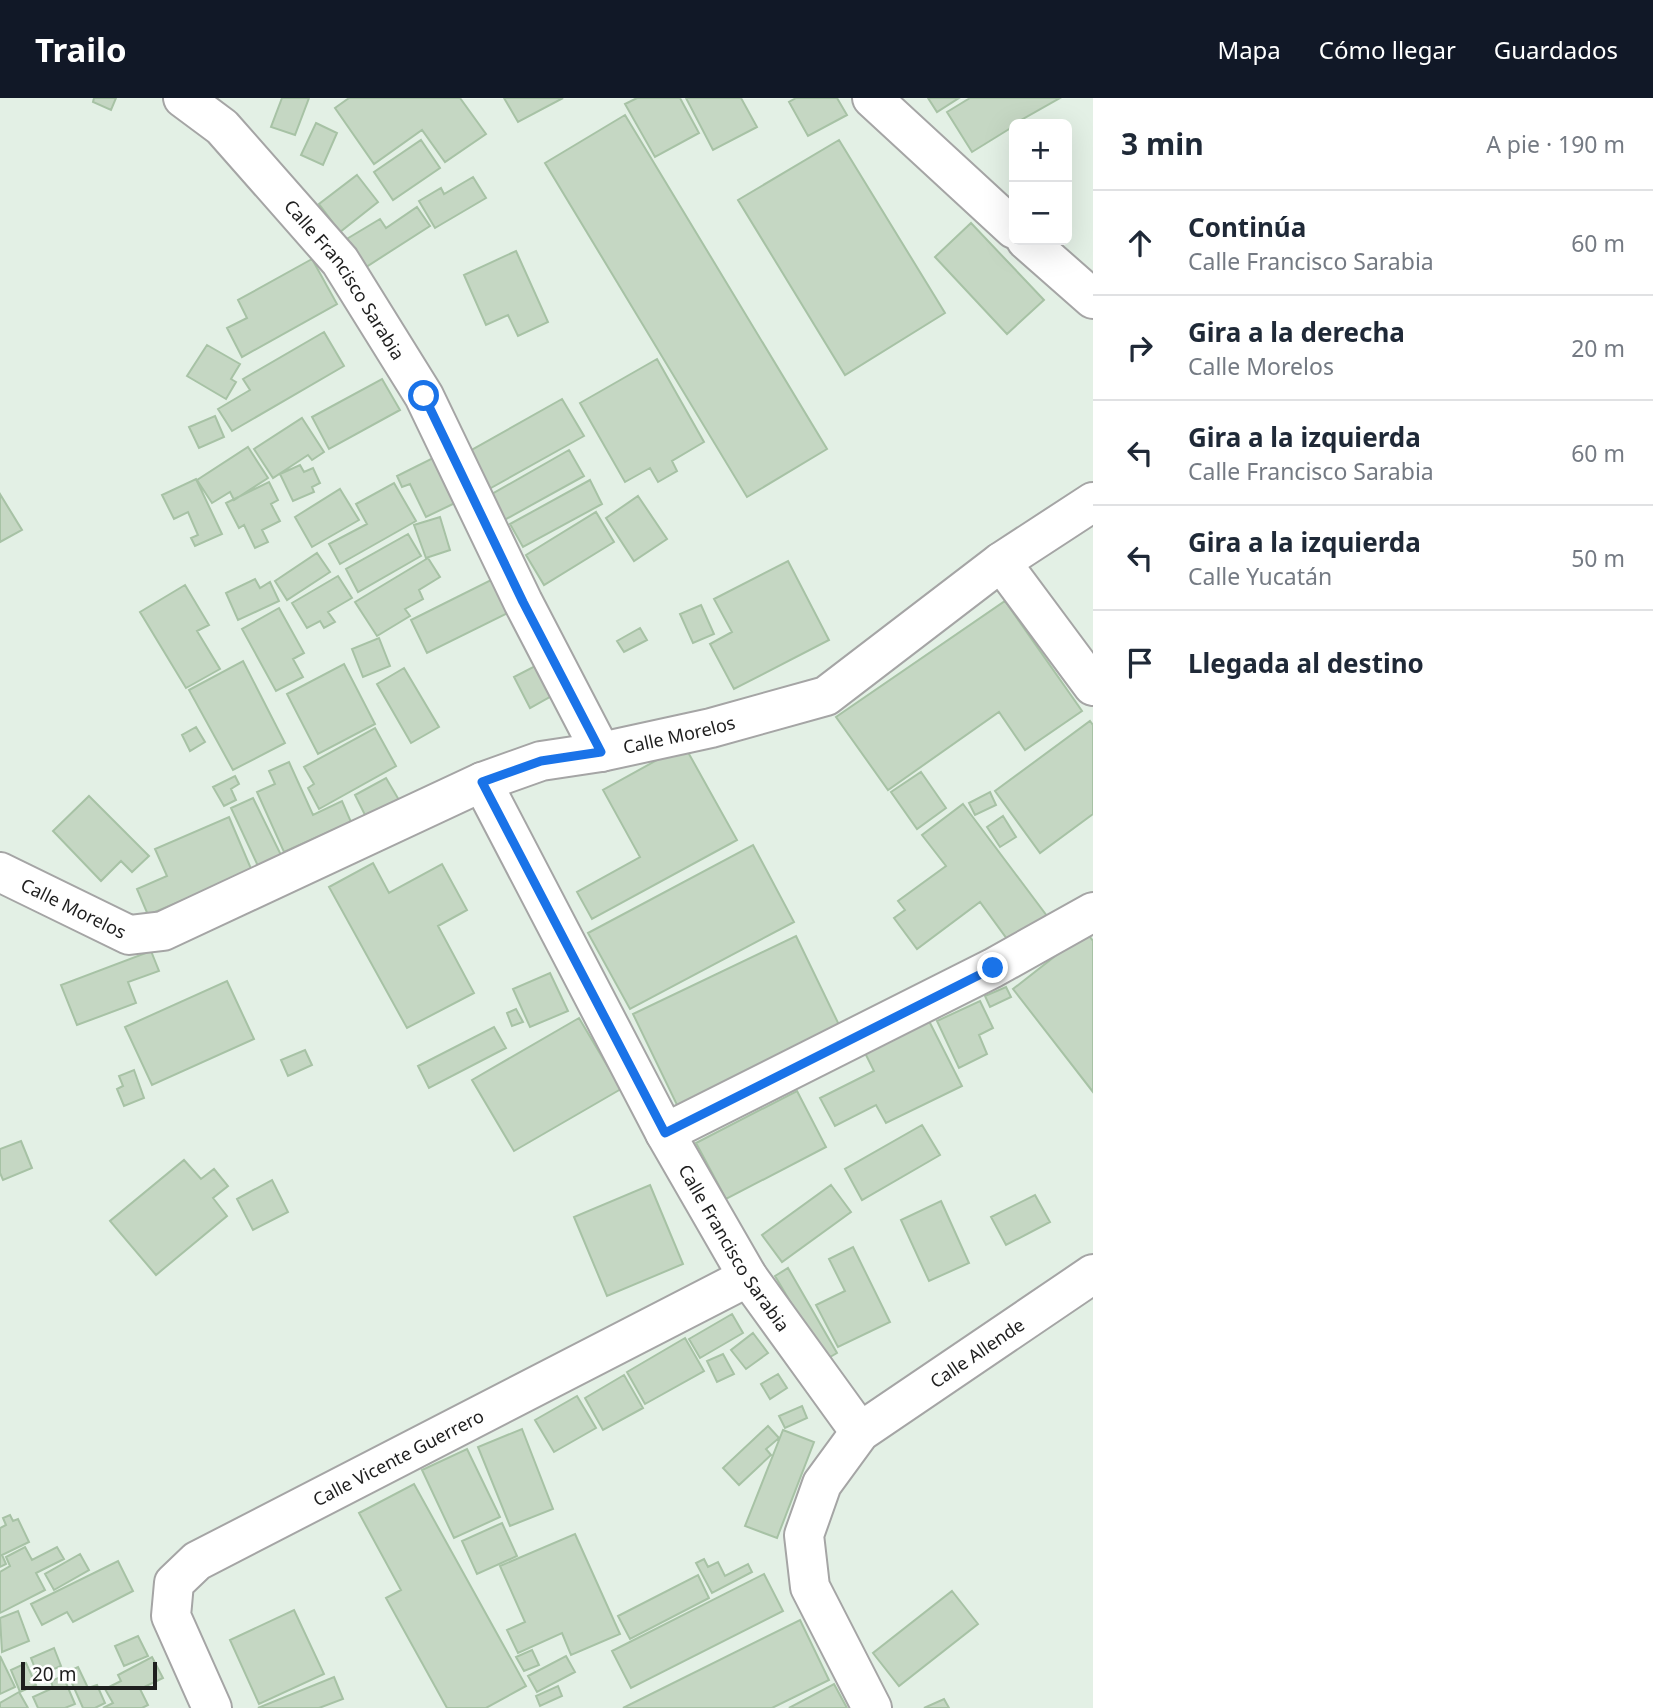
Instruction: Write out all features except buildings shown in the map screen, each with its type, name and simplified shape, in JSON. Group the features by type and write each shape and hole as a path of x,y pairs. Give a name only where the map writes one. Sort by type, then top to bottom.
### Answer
{"street":[{"name":"Calle Francisco Sarabia","path":"183,98 222,127 340,261 424,396 523,602 601,752"},
{"path":"872,98 1009,224"},
{"path":"1032,245 1093,299"},
{"name":"Calle Morelos","path":"0,872 129,935 163,931 482,782 541,761 601,752 711,729 826,696 1001,562 1093,502"},
{"path":"1001,562 1093,685"},
{"name":"Calle Francisco Sarabia","path":"482,782 665,1133 748,1277 860,1432"},
{"path":"665,1133 993,968 1093,912"},
{"name":"Calle Allende","path":"860,1432 1093,1273"},
{"name":"Calle Vicente Guerrero","path":"212,1708 172,1616 174,1583 197,1562 748,1277"},
{"path":"860,1432 822,1484 804,1535 810,1587 872,1708"}],"route":[{"path":"424,396 523,602 601,752 541,761 482,782 665,1133 993,968"}]}
